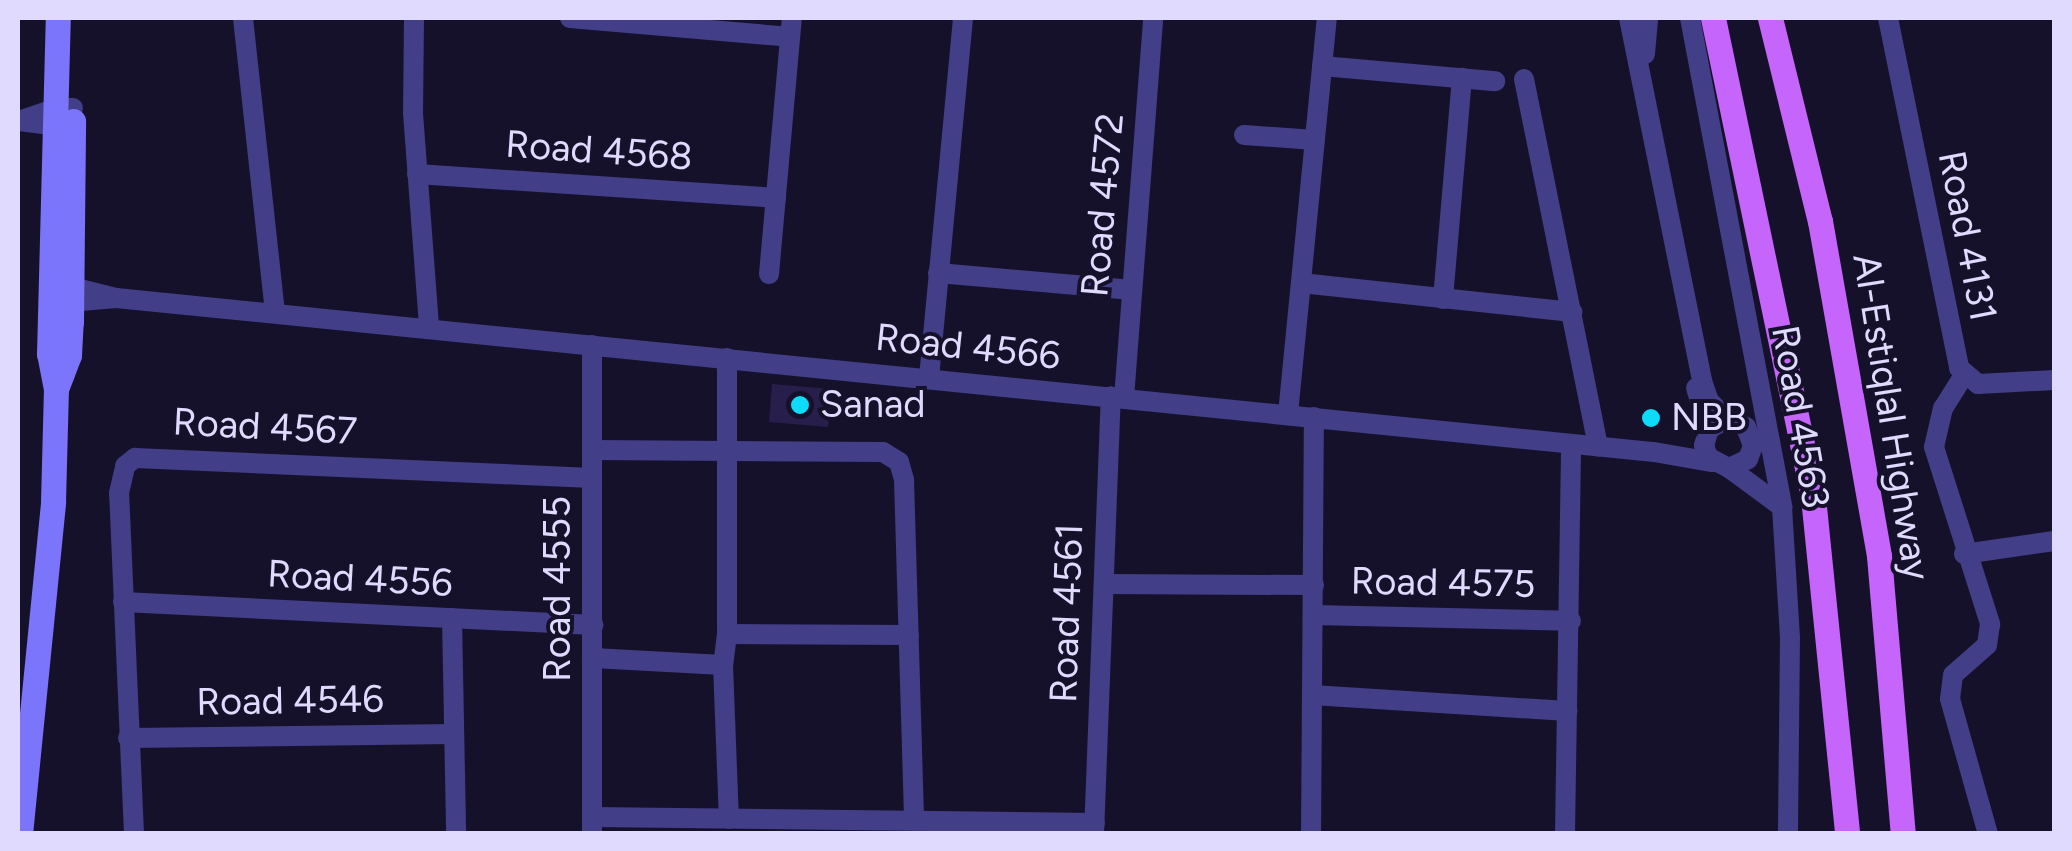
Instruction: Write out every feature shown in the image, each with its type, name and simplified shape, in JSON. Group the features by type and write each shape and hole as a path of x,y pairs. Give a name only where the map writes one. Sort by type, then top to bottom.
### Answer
{"main road":[{"path":"1713,18 1813,496 1847,834"},
{"name":"Al-Estiqlal Highway","path":"1770,18 1820,220 1876,537 1903,834"}],"street":[{"path":"58,18 65,118"},
{"path":"20,834 22,731 52,502 56,388 49,354 61,294 65,118 74,18"},
{"path":"243,18 275,310"},
{"path":"414,18 417,174 430,328"},
{"path":"570,18 791,27 768,274"},
{"path":"928,378 962,18"},
{"name":"Road 4572","path":"1117,397 1132,290 1154,18"},
{"path":"1288,414 1327,18"},
{"path":"1629,18 1695,342 1696,396 1718,426"},
{"path":"1644,81 1648,18"},
{"name":"Road 4563","path":"1690,18 1782,507 1790,637 1788,834"},
{"name":"Road 4131","path":"1888,18 1956,360 1964,375 1986,385 2054,380"},
{"path":"1322,66 1495,81"},
{"path":"1443,299 1462,78"},
{"path":"1524,78 1598,447"},
{"path":"18,121 65,118"},
{"path":"1244,134 1315,140"},
{"name":"Road 4568","path":"417,174 776,198"},
{"path":"938,273 1132,290"},
{"path":"1300,282 1572,312"},
{"name":"Road 4566","path":"61,294 275,310 1288,414 1654,452 1721,465"},
{"name":"Road 4555","path":"592,345 592,825"},
{"path":"727,358 724,665 729,819"},
{"path":"1758,369 1749,403 1718,426 1705,451 1782,507"},
{"path":"1964,375 1942,408 1934,447 1964,554 1990,624 1987,646 1969,656 1953,675 1950,699 1988,834"},
{"name":"Road 4561","path":"1094,828 1104,584 1117,397"},
{"name":"Road 4575","path":"1310,834 1314,417"},
{"path":"1718,426 1746,426 1753,446 1743,464 1721,465"},
{"name":"Road 4566","path":"1654,452 1680,448 1718,426"},
{"path":"1565,834 1571,445"},
{"path":"592,450 883,452 894,458 904,480 914,821"},
{"name":"Road 4567","path":"134,834 120,480 135,458 592,478"},
{"path":"1964,554 2054,540"},
{"name":"Road 4575","path":"1104,584 1314,584"},
{"name":"Road 4556","path":"122,602 593,625"},
{"name":"Road 4575","path":"1314,616 1571,621"},
{"path":"452,618 456,834"},
{"path":"727,634 908,634"},
{"path":"593,658 724,665"},
{"path":"1312,695 1568,710"},
{"name":"Road 4546","path":"128,738 453,734"},
{"path":"592,825 684,826 729,819 833,827 914,821 1094,828"}],"building":[{"name":"Sanad","path":"772,384 832,389 828,427 769,422"}],"place":[{"name":"Sanad","path":"800,405"},
{"name":"NBB","path":"1651,418"}]}
